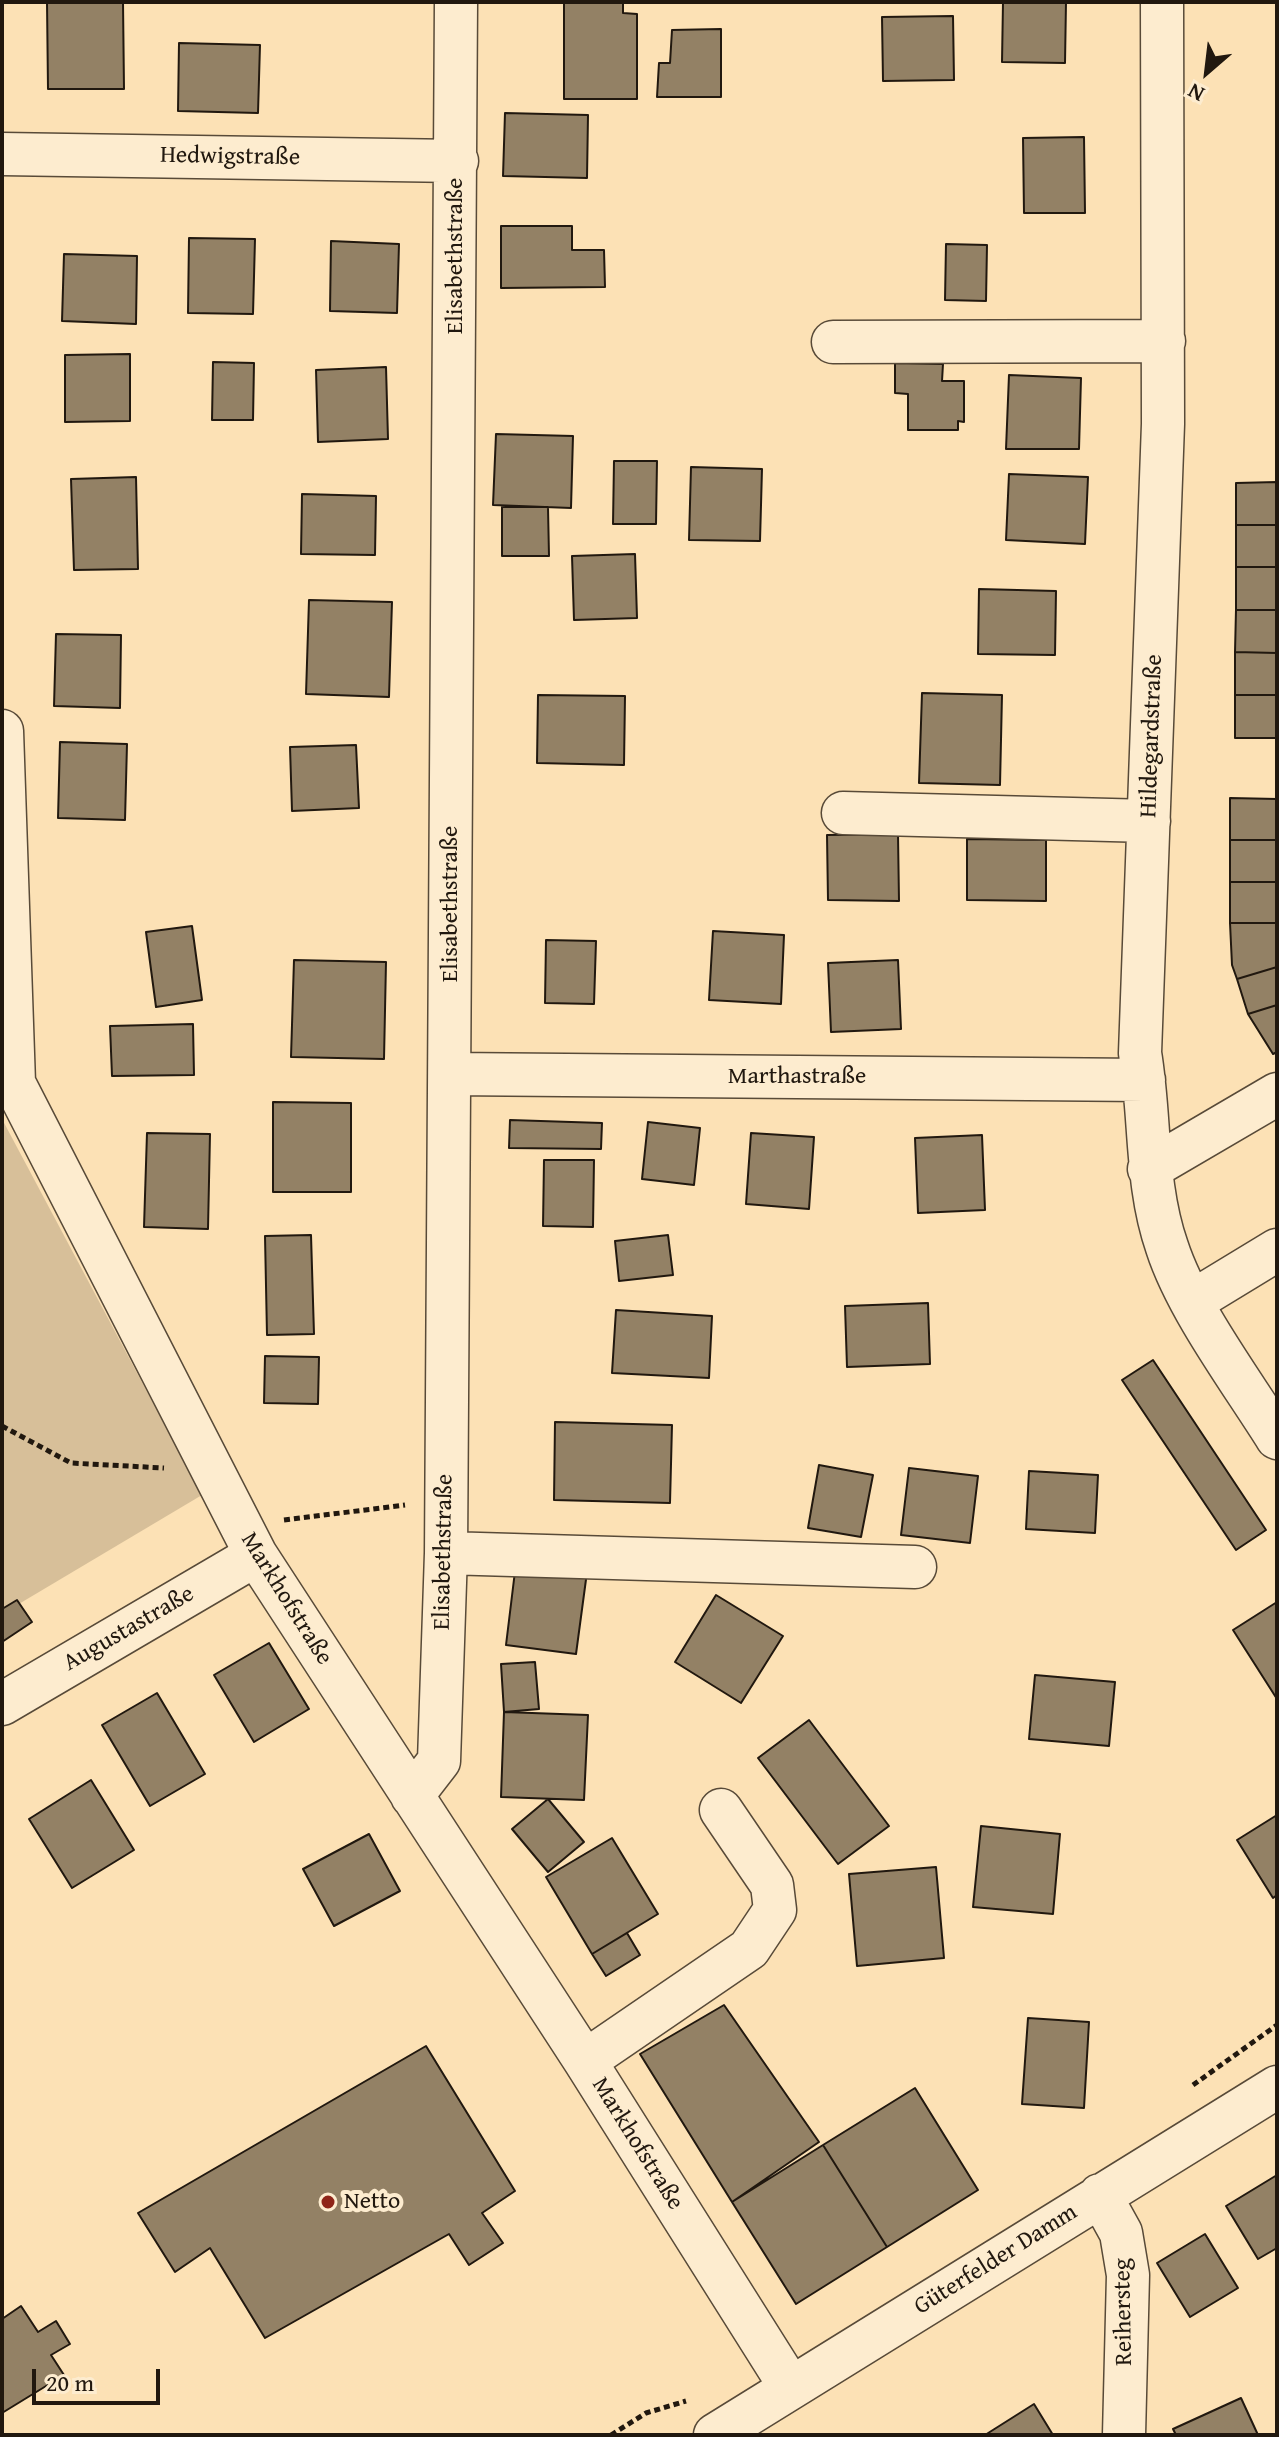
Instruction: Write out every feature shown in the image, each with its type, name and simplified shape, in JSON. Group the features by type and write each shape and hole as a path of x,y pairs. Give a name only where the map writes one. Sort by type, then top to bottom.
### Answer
{"street":[{"name":"Elisabethstraße","path":"412,1796 439,1761 446,1553 456,2"},
{"name":"Hildegardstraße","path":"1162,2 1164,341 1140,1053 1150,1123 1149,1169 1167,1248 1193,1301 1277,1438"},
{"name":"Hedwigstraße","path":"2,154 457,161"},
{"path":"833,342 1164,341"},
{"name":"Markhofstraße","path":"2,731 14,1083 248,1540 585,2061 791,2388"},
{"path":"843,813 1149,821"},
{"name":"Marthastraße","path":"450,1074 1144,1080"},
{"path":"1149,1169 1277,1094"},
{"path":"1193,1301 1277,1250"},
{"name":"Augustastraße","path":"2,1704 248,1540"},
{"path":"446,1553 915,1567"},
{"path":"585,2061 749,1949 775,1910 772,1885 721,1810"},
{"name":"Güterfelder Damm","path":"715,2435 1277,2087"},
{"name":"Reihersteg","path":"1100,2195 1121,2233 1128,2275 1124,2435"}],"path":[{"path":"2,1426 71,1463 213,1472"},
{"path":"248,1540 445,1500"}],"shaded area":[{"path":"2,1119 202,1495 2,1614"}],"building":[{"path":"47,2 123,2 124,89 48,89"},
{"path":"564,2 623,2 623,13 637,14 637,99 564,99"},
{"path":"1003,2 1066,2 1065,63 1002,62"},
{"path":"953,16 954,80 883,81 882,17"},
{"path":"721,29 721,97 657,97 659,63 670,63 672,30"},
{"path":"179,43 260,45 258,113 178,111"},
{"path":"505,113 588,115 587,178 503,176"},
{"path":"1084,137 1085,213 1024,213 1023,138"},
{"path":"501,226 572,226 572,250 604,250 605,287 501,288"},
{"path":"189,238 255,239 253,314 188,313"},
{"path":"331,241 399,244 397,313 330,311"},
{"path":"946,244 987,245 986,301 945,300"},
{"path":"64,254 137,256 136,324 62,321"},
{"path":"130,354 130,421 65,422 65,355"},
{"path":"213,362 254,363 253,420 212,420"},
{"path":"895,363 943,364 942,381 964,381 964,422 958,421 958,430 908,430 908,394 895,393"},
{"path":"386,367 388,439 318,442 316,370"},
{"path":"1009,375 1081,378 1079,449 1006,449"},
{"path":"496,434 573,436 571,508 493,505"},
{"path":"614,461 657,461 656,524 613,524"},
{"path":"691,467 762,469 760,541 689,540"},
{"path":"1009,474 1088,477 1085,544 1006,540"},
{"path":"136,477 138,569 74,570 71,479"},
{"path":"1277,482 1277,525 1236,525 1236,483"},
{"path":"302,494 376,496 375,555 301,554"},
{"path":"502,507 548,507 549,556 502,556"},
{"path":"1236,525 1277,525 1277,567 1236,567"},
{"path":"635,554 637,618 574,620 572,556"},
{"path":"1236,567 1277,567 1277,610 1236,610"},
{"path":"979,589 1056,591 1055,655 978,654"},
{"path":"309,600 392,602 389,697 306,694"},
{"path":"1236,610 1277,610 1277,653 1235,652"},
{"path":"56,634 121,635 120,708 54,706"},
{"path":"1235,652 1277,653 1277,695 1235,695"},
{"path":"922,693 1002,695 1000,785 919,783"},
{"path":"538,695 625,696 624,765 537,763"},
{"path":"1235,695 1277,695 1277,738 1235,738"},
{"path":"60,742 127,744 125,820 58,818"},
{"path":"356,745 359,808 292,811 290,747"},
{"path":"1230,798 1277,799 1277,840 1230,840"},
{"path":"898,834 899,901 828,900 827,835"},
{"path":"967,839 1046,840 1046,901 967,900"},
{"path":"1230,840 1277,840 1277,882 1230,882"},
{"path":"1230,882 1277,882 1277,923 1230,923"},
{"path":"1230,923 1277,923 1277,967 1237,979 1232,965"},
{"path":"192,926 202,1000 156,1007 146,932"},
{"path":"713,931 784,935 781,1004 709,1000"},
{"path":"546,940 596,941 594,1004 545,1003"},
{"path":"294,960 386,962 384,1059 291,1057"},
{"path":"898,960 901,1029 831,1032 828,963"},
{"path":"1277,967 1277,1005 1248,1014 1237,979"},
{"path":"1277,1005 1277,1052 1273,1054 1248,1014"},
{"path":"193,1024 194,1075 112,1076 110,1026"},
{"path":"273,1102 351,1103 351,1192 273,1192"},
{"path":"510,1120 602,1123 601,1149 509,1148"},
{"path":"648,1122 700,1128 694,1185 642,1179"},
{"path":"147,1133 210,1134 208,1229 144,1227"},
{"path":"751,1133 814,1137 809,1209 746,1204"},
{"path":"982,1135 985,1210 918,1213 915,1138"},
{"path":"544,1160 594,1160 593,1227 543,1226"},
{"path":"311,1235 314,1334 267,1335 265,1236"},
{"path":"668,1235 673,1275 619,1281 615,1241"},
{"path":"928,1303 930,1364 847,1367 845,1306"},
{"path":"616,1310 712,1316 709,1378 612,1373"},
{"path":"265,1356 319,1357 318,1404 264,1403"},
{"path":"1153,1360 1266,1530 1236,1550 1122,1380"},
{"path":"555,1422 672,1425 670,1503 554,1500"},
{"path":"819,1465 873,1475 861,1537 808,1528"},
{"path":"909,1468 978,1476 970,1543 901,1535"},
{"path":"1029,1471 1098,1475 1095,1533 1026,1529"},
{"path":"516,1563 587,1572 576,1654 506,1645"},
{"path":"716,1595 783,1636 741,1703 675,1662"},
{"path":"17,1600 32,1622 2,1642 2,1609"},
{"path":"1277,1602 1277,1699 1233,1630"},
{"path":"269,1643 309,1709 254,1742 214,1675"},
{"path":"535,1662 539,1709 504,1712 501,1664"},
{"path":"1035,1675 1115,1682 1109,1746 1029,1739"},
{"path":"157,1693 205,1774 150,1806 102,1725"},
{"path":"504,1712 588,1715 584,1800 501,1797"},
{"path":"809,1720 889,1826 838,1864 758,1758"},
{"path":"91,1780 134,1850 72,1888 29,1819"},
{"path":"548,1799 584,1842 548,1872 512,1829"},
{"path":"1277,1815 1277,1895 1273,1898 1237,1840"},
{"path":"981,1826 1060,1834 1053,1914 973,1907"},
{"path":"369,1834 400,1891 334,1926 303,1869"},
{"path":"612,1838 658,1914 592,1954 546,1877"},
{"path":"936,1867 944,1958 857,1966 849,1874"},
{"path":"627,1933 640,1955 606,1976 592,1954"},
{"path":"724,2005 819,2142 732,2202 640,2054"},
{"path":"1028,2018 1089,2022 1084,2108 1022,2104"},
{"name":"Netto","path":"426,2046 515,2191 482,2213 503,2243 469,2265 449,2234 265,2338 210,2248 175,2272 138,2213"},
{"path":"915,2088 978,2190 887,2247 823,2145"},
{"path":"823,2145 887,2247 796,2304 732,2202"},
{"path":"1277,2175 1277,2248 1258,2259 1226,2206"},
{"path":"1205,2234 1238,2288 1190,2317 1157,2263"},
{"path":"21,2306 38,2332 56,2321 70,2344 51,2355 64,2375 2,2413 2,2319"},
{"path":"1241,2398 1258,2435 1176,2435 1173,2429"},
{"path":"1034,2404 1053,2435 985,2435"}],"place":[{"name":"Netto","path":"328,2202"}]}
